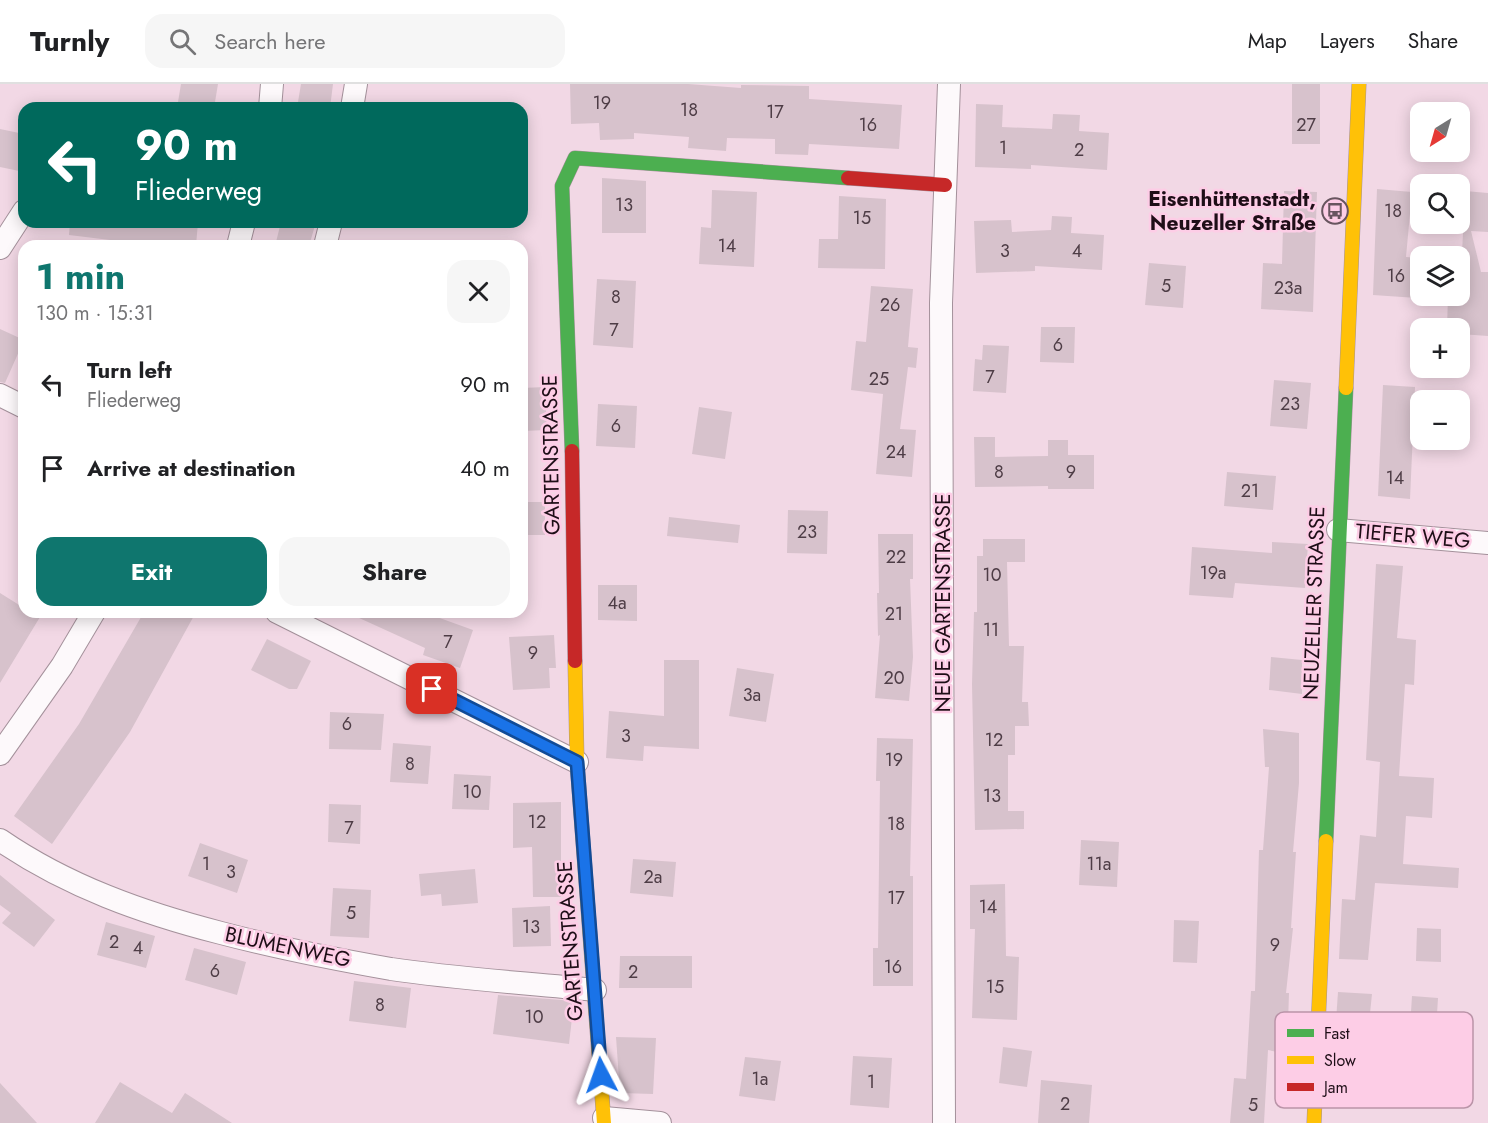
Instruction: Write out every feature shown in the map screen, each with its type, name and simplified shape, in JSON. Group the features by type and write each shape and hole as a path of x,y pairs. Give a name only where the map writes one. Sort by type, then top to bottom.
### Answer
{"street":[{"path":"270,102 272,84"},
{"path":"353,102 356,84"},
{"name":"NEUE GARTENSTRASSE","path":"944,1123 941,303 949,84"},
{"name":"NEUZELLER STRASSE","path":"1318,1012 1359,84"},
{"name":"GARTENSTRASSE","path":"604,1121 577,762 571,393 562,186 575,158 945,185"},
{"path":"0,248 18,220"},
{"path":"0,395 18,404"},
{"name":"TIEFER WEG","path":"1338,530 1488,543"},
{"path":"0,754 62,666 90,618"},
{"path":"289,618 577,762"},
{"name":"BLUMENWEG","path":"0,840 71,882 123,904 178,922 270,946 393,969 595,990"},
{"name":"NEUZELLER STRASSE","path":"1314,1123 1315,1108"},
{"path":"604,1121 660,1123"}],"building":[{"path":"181,84 218,84 215,102 178,102"},
{"path":"301,84 333,84 331,102 298,102"},
{"path":"570,84 688,84 741,88 741,85 809,86 809,99 902,105 899,149 809,144 808,155 775,154 775,139 727,138 726,151 688,148 689,137 634,133 634,139 600,140 599,123 571,124"},
{"path":"1292,84 1320,84 1320,144 1292,144"},
{"path":"976,104 1003,105 1002,127 1052,129 1053,114 1080,115 1079,131 1109,133 1107,170 1031,165 1031,169 975,167"},
{"path":"0,129 18,133 18,171 0,167"},
{"path":"602,178 646,181 646,233 602,233"},
{"path":"1377,189 1410,192 1406,257 1410,257 1410,298 1373,295"},
{"path":"712,190 757,192 754,267 699,264 701,227 711,228"},
{"path":"1284,191 1317,192 1313,312 1261,309 1263,263 1282,264"},
{"path":"1470,191 1488,193 1488,232 1471,231 1481,272 1488,272 1488,336 1470,335 1470,318 1447,318 1448,306 1470,306 1470,246 1462,246 1463,234 1470,234"},
{"path":"839,196 886,199 885,269 818,268 819,239 838,239"},
{"path":"1052,216 1072,217 1071,233 1104,235 1102,270 1035,266 1035,271 976,273 974,221 1011,220 1012,232 1051,230"},
{"path":"70,228 198,228 196,240 110,240 69,235"},
{"path":"280,228 314,228 311,240 276,240"},
{"path":"1149,263 1186,266 1183,308 1145,305"},
{"path":"597,279 636,281 633,348 593,345"},
{"path":"871,286 913,289 908,347 918,348 916,368 908,367 900,429 916,430 912,477 876,474 883,394 851,390 856,341 866,342"},
{"path":"1041,327 1075,327 1074,363 1040,362"},
{"path":"0,329 18,337 18,354 5,383 0,382"},
{"path":"983,345 1009,346 1006,393 973,391 975,359 982,360"},
{"path":"1274,380 1311,383 1307,429 1270,426"},
{"path":"1383,385 1415,387 1415,390 1410,390 1410,450 1412,450 1410,499 1378,496"},
{"path":"545,387 547,430 528,431 528,388"},
{"path":"598,404 637,406 635,448 596,446"},
{"path":"699,407 732,412 725,459 692,454"},
{"path":"974,437 995,437 995,457 1048,456 1048,440 1068,440 1068,455 1094,455 1094,489 1048,489 1048,486 975,487"},
{"path":"1227,472 1276,476 1273,510 1224,506"},
{"path":"528,502 545,502 545,535 528,535"},
{"path":"788,510 828,511 827,554 787,553"},
{"path":"669,517 740,525 738,543 667,536"},
{"path":"878,534 913,534 913,579 910,579 913,657 909,701 875,698 880,635 878,636"},
{"path":"983,539 1025,539 1025,562 1007,562 1009,646 1024,646 1022,702 1028,702 1029,726 1015,726 1015,755 1008,755 1008,811 1024,811 1024,829 975,830 972,684 974,612 977,612 977,556 983,556"},
{"path":"1272,542 1308,544 1305,588 1235,583 1233,598 1189,595 1192,547 1272,553"},
{"path":"1376,564 1403,566 1397,638 1416,640 1414,685 1405,684 1399,776 1434,778 1432,818 1406,816 1403,864 1459,868 1458,888 1375,883 1368,960 1339,959 1342,899 1355,900 1360,835 1376,837 1380,762 1366,760"},
{"path":"598,585 637,585 637,621 598,620"},
{"path":"0,593 18,604 18,618 39,618 0,683"},
{"path":"141,618 193,618 130,732 52,844 14,816 79,724"},
{"path":"359,618 440,618 473,630 460,668 423,655 425,648"},
{"path":"554,635 556,668 549,668 550,688 513,690 509,637"},
{"path":"267,639 311,661 297,689 289,689 251,670"},
{"path":"1271,657 1302,660 1302,694 1269,690"},
{"path":"664,660 699,660 699,749 644,746 643,761 606,758 609,711 664,716"},
{"path":"737,668 774,674 766,722 729,716"},
{"path":"330,712 384,714 381,750 329,749"},
{"path":"1263,729 1299,733 1299,783 1293,852 1296,852 1291,928 1293,928 1286,993 1289,993 1288,1012 1275,1012 1275,1051 1268,1050 1264,1123 1230,1123 1234,1078 1246,1079 1251,991 1255,991 1259,850 1263,850 1269,767 1265,767"},
{"path":"877,738 913,739 910,876 913,876 913,986 873,986 873,948 878,948 880,781 876,781"},
{"path":"393,743 431,746 428,784 390,782"},
{"path":"454,774 491,776 489,810 452,809"},
{"path":"561,802 561,897 533,897 532,847 513,848 513,803"},
{"path":"329,804 361,805 360,844 328,842"},
{"path":"1081,840 1119,842 1117,887 1079,885"},
{"path":"200,843 248,860 237,893 188,876"},
{"path":"633,859 676,862 673,897 630,893"},
{"path":"475,869 478,903 442,906 441,894 421,896 419,874"},
{"path":"0,875 55,920 34,947 2,923 11,913 0,905"},
{"path":"1005,884 1006,956 1019,957 1017,1020 972,1018 975,929 970,929 970,885"},
{"path":"333,888 371,890 369,938 330,936"},
{"path":"550,906 551,946 513,947 512,908"},
{"path":"1174,920 1199,921 1197,963 1173,962"},
{"path":"106,922 155,936 146,968 97,955"},
{"path":"1417,928 1441,929 1441,962 1416,961"},
{"path":"194,948 246,962 237,995 185,980"},
{"path":"620,956 692,956 692,988 619,988"},
{"path":"354,981 411,988 406,1028 349,1021"},
{"path":"1338,992 1372,994 1370,1012 1337,1012"},
{"path":"498,995 574,1001 569,1044 493,1034"},
{"path":"1412,996 1438,998 1437,1012 1411,1012"},
{"path":"616,1037 656,1038 653,1094 620,1093"},
{"path":"1003,1047 1032,1051 1027,1087 999,1083"},
{"path":"853,1056 892,1058 889,1108 850,1105"},
{"path":"745,1057 781,1061 775,1101 739,1096"},
{"path":"1041,1080 1092,1085 1089,1123 1038,1123"},
{"path":"120,1082 172,1113 185,1093 232,1123 95,1123"},
{"path":"0,1083 37,1123 0,1123"}],"traffic: fast":[{"path":"572,451 562,186 575,158 848,178"},
{"path":"1326,841 1346,388"}],"traffic: slow":[{"path":"1346,388 1359,84"},
{"path":"575,661 577,762 604,1123"},
{"path":"1319,1012 1326,841"},
{"path":"1314,1123 1315,1108"}],"traffic: jam":[{"path":"848,178 945,185"},
{"path":"572,451 575,661"}],"place":[{"name":"Eisenhüttenstadt, Neuzeller Straße","path":"1335,211"}],"route":[{"path":"432,689 577,762 601,1075"}]}
